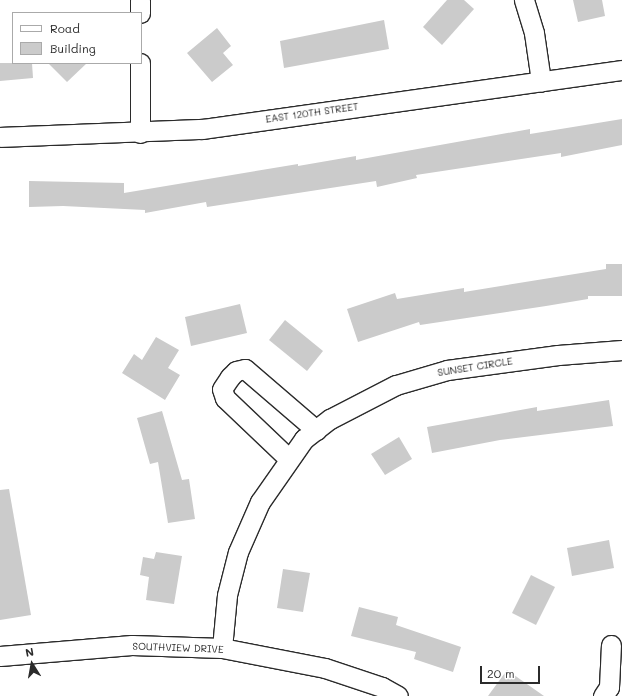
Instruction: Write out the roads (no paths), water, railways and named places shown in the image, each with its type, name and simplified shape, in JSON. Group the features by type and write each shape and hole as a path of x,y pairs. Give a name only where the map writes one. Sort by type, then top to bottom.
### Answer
{"street":[{"path":"140,0 140,12"},
{"path":"524,0 534,33 541,81"},
{"path":"140,64 140,133"},
{"name":"EAST 120TH STREET","path":"0,137 140,133 202,129 622,70"},
{"name":"SUNSET CIRCLE","path":"222,648 227,595 238,552 260,502 288,458 304,439 330,419 396,385 447,370 558,354 622,350"},
{"path":"288,458 225,398 222,389 230,377 236,371 245,368 316,430"},
{"name":"SOUTHVIEW DRIVE","path":"0,656 132,645 222,648 324,668 382,687 398,696"},
{"path":"603,696 609,687 611,645"}]}
